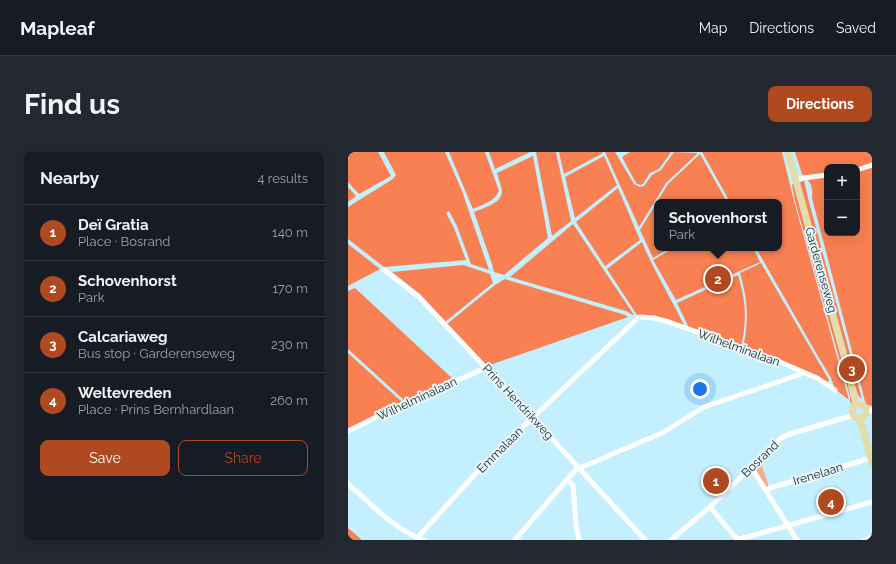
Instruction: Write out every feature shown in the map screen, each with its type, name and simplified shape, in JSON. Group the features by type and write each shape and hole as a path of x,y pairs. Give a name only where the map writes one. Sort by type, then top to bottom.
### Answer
{"main road":[{"name":"Garderenseweg","path":"788,152 857,404"},
{"path":"863,414 853,408 857,404 862,404 871,460"}],"street":[{"path":"860,169 872,165"},
{"path":"796,181 803,178 824,175"},
{"name":"Prins Hendrikweg","path":"384,270 419,297 645,540"},
{"name":"Wilhelminalaan","path":"639,317 654,318 669,322 773,359 817,378 835,390"},
{"name":"Emmalaan","path":"417,538 488,460 639,317"},
{"name":"Wilhelminalaan","path":"348,431 411,400 486,368"},
{"path":"515,540 579,468 664,432 704,407 804,373"},
{"name":"Bosrand","path":"671,540 710,507 781,438 844,417 863,414"},
{"name":"Irenelaan","path":"766,490 871,460"},
{"path":"751,467 797,540"},
{"path":"567,480 573,485 576,525 579,540"},
{"path":"348,484 388,519 408,533 424,540"},
{"path":"710,507 736,538 740,539 872,502"},
{"path":"865,540 872,537"}],"shaded area":[{"path":"348,152 378,152 391,176 359,194 348,182"},
{"path":"384,152 445,152 462,191 489,270 471,264 457,226 449,211 446,213 454,228 466,260 384,267 348,239 348,207 393,179 396,175"},
{"path":"449,152 485,152 499,191 497,195 488,202 473,209"},
{"path":"489,152 530,152 495,169"},
{"path":"536,152 556,152 571,221 552,236"},
{"path":"559,152 602,152 603,153 564,174"},
{"path":"605,152 615,152 634,184 640,187 644,186 652,175 661,170 674,152 698,153 666,183 656,199 654,199 654,203 639,227"},
{"path":"630,152 671,152 659,169 650,173 643,184 640,185 636,183 622,157"},
{"path":"702,152 782,152 849,400 835,389 831,378 758,251 782,251 782,199 728,199"},
{"path":"795,152 872,152 872,164 860,167 860,164 824,164 824,174 803,177"},
{"path":"700,154 725,199 659,199 668,184"},
{"path":"533,156 548,238 504,275 494,272 474,212 495,203 501,196 502,190 497,173"},
{"path":"604,156 617,185 575,218 565,177"},
{"path":"872,166 872,406 866,405 812,198 812,188 807,179 824,176 824,236 860,236 860,170"},
{"path":"804,180 862,399 858,395 848,364 799,183"},
{"path":"795,182 848,376 853,405 850,402 850,397 795,201 792,185"},
{"path":"348,187 356,196 348,202"},
{"path":"618,188 640,240 605,266 576,222"},
{"path":"654,207 654,251 665,251 653,258 640,230"},
{"path":"573,224 634,315 626,311 510,277"},
{"path":"642,242 685,327 637,315 607,269"},
{"path":"348,244 380,269 348,286"},
{"path":"669,251 754,251 760,262 676,300 653,260"},
{"path":"761,263 829,380 828,382 743,348 747,310 740,273"},
{"path":"463,265 490,274 493,283 445,322 420,294 392,272"},
{"path":"738,275 743,294 745,311 741,347 689,328 677,303"},
{"path":"505,279 628,317 487,366 447,324 495,285"},
{"path":"355,288 454,380 405,401 348,349 348,291"},
{"path":"348,353 403,403 348,429"},
{"path":"761,464 768,487 766,487 755,470"},
{"path":"348,528 362,540 348,540"}],"place":[{"name":"Schovenhorst","path":"718,279"},
{"name":"Calcariaweg","path":"852,369"},
{"name":"Deï Gratia","path":"716,481"},
{"name":"Weltevreden","path":"831,502"}]}
